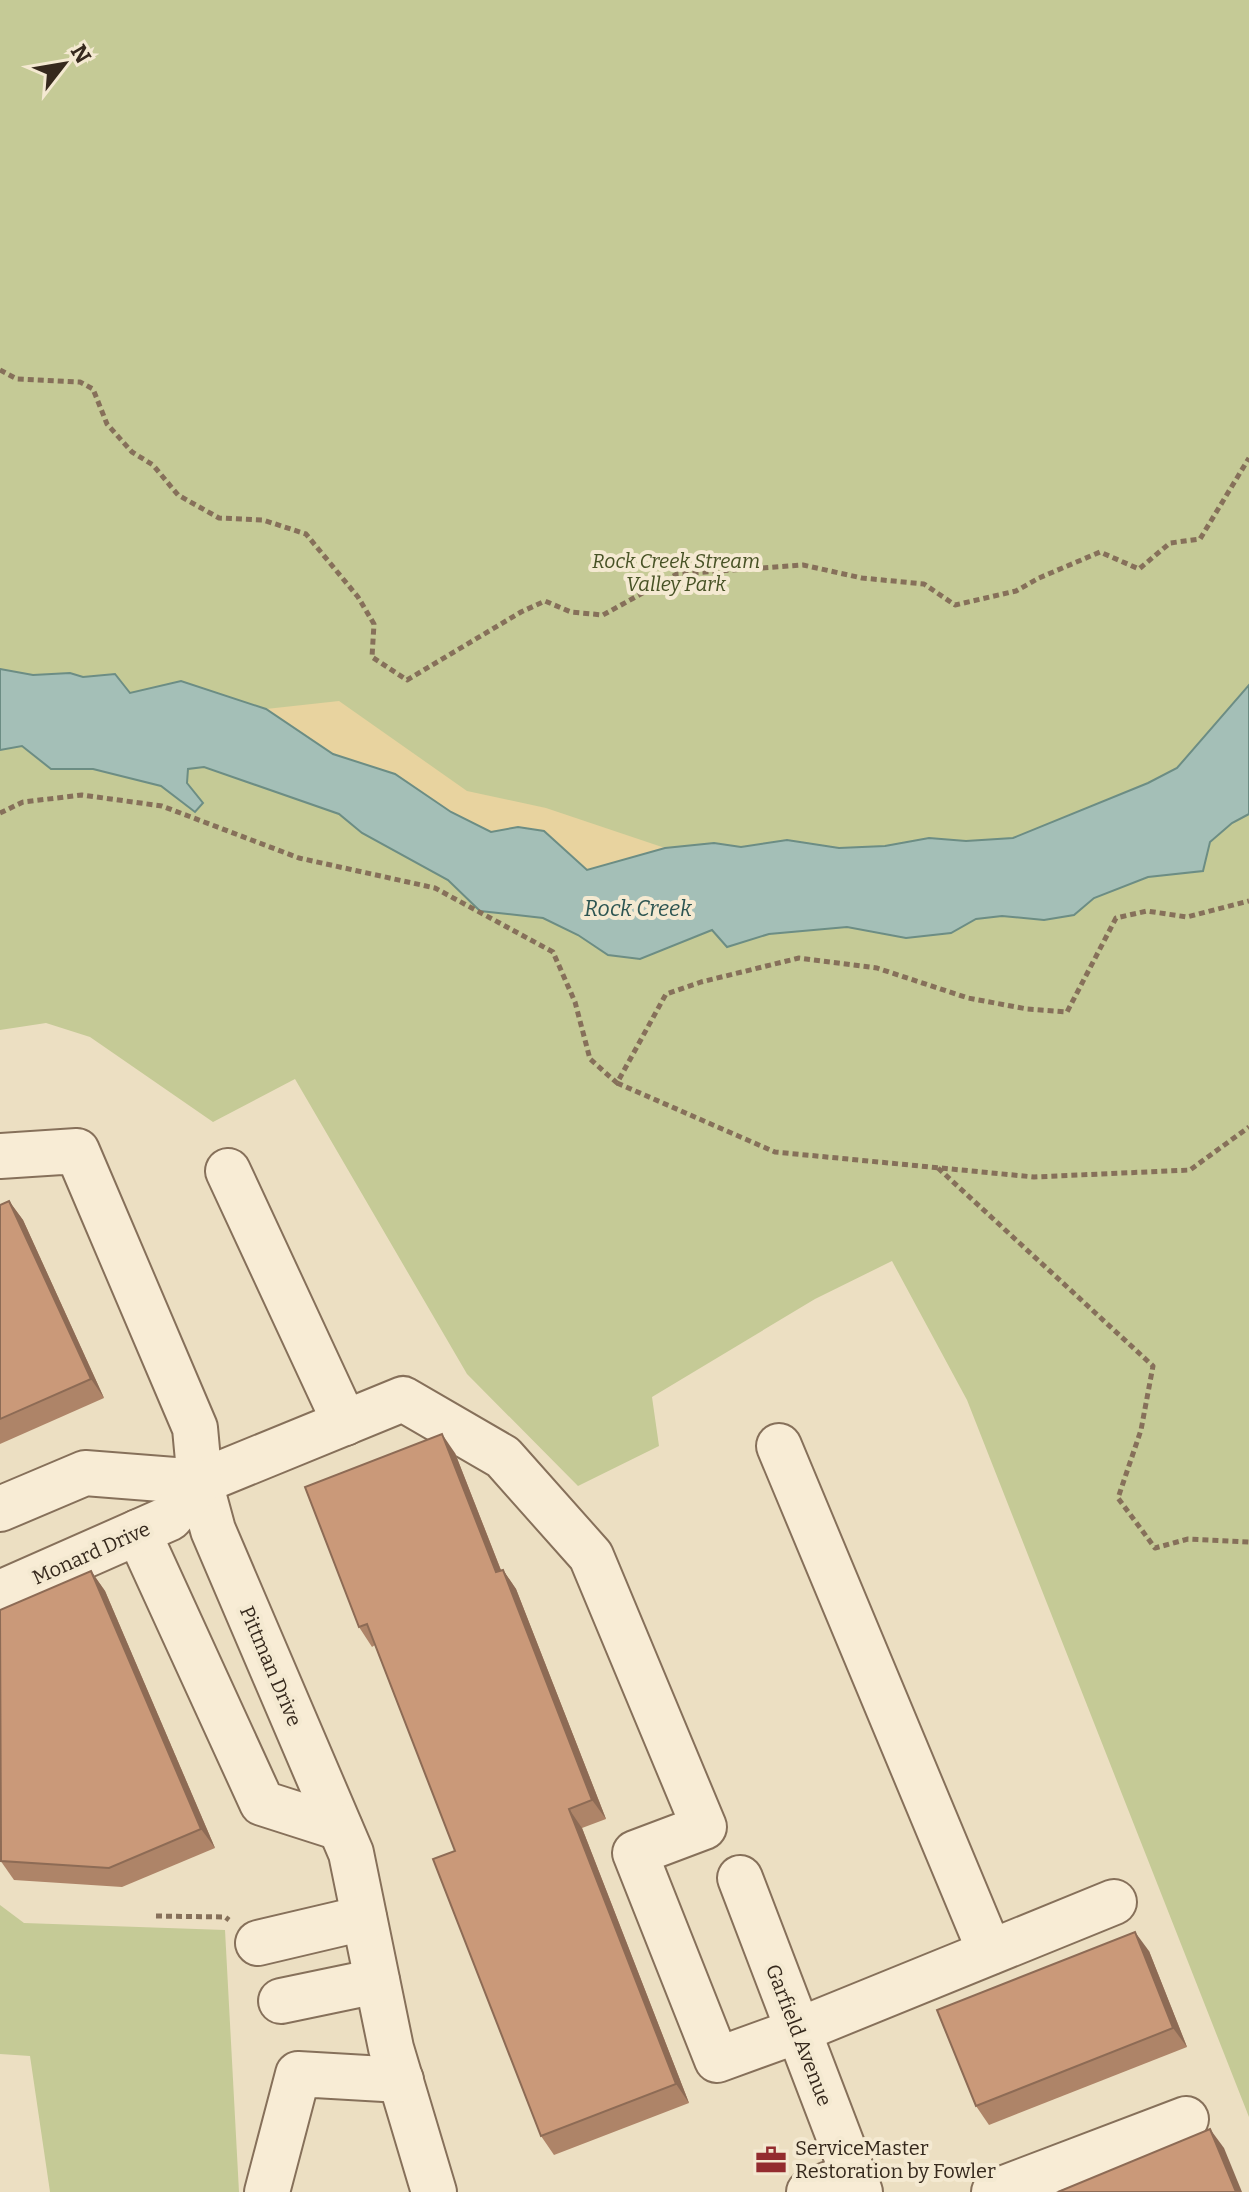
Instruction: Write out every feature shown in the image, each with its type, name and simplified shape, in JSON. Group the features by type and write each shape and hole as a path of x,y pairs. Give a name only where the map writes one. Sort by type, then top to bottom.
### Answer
{"street":[{"name":"Pittman Drive","path":"0,1156 77,1151 195,1428 200,1482 213,1530 351,1853 391,2048 434,2192"},
{"path":"228,1171 345,1423"},
{"path":"0,1509 85,1473 200,1482 403,1399 503,1457 591,1556 704,1827 635,1853 717,2060 797,2031 1114,1902"},
{"path":"779,1446 990,1952"},
{"name":"Monard Drive","path":"0,1593 170,1518 200,1482"},
{"path":"138,1532 262,1803 340,1828"},
{"name":"Garfield Avenue","path":"740,1878 856,2184"},
{"path":"258,1943 364,1918"},
{"path":"281,2001 377,1981"},
{"path":"267,2192 298,2074 401,2080"},
{"path":"994,2192 1186,2119"},
{"path":"809,2192 856,2184"}],"path":[{"path":"0,370 17,379 80,382 93,389 107,424 132,452 153,465 178,495 219,518 263,520 306,534 358,597 374,624 372,657 407,680 545,601 571,612 603,615 677,574 803,565 862,578 924,584 955,605 1016,591 1100,552 1139,569 1170,543 1200,539 1249,458"},
{"path":"0,813 23,802 82,795 162,806 299,858 435,888 553,952 575,1002 590,1059 617,1083 775,1152 1034,1177 1190,1170 1249,1127"},
{"path":"617,1083 666,994 701,982 799,958 877,968 968,998 1027,1009 1067,1012 1116,918 1147,911 1187,917 1249,901"},
{"path":"938,1167 1153,1366 1141,1430 1118,1498 1155,1548 1188,1539 1249,1542"},
{"path":"156,1916 225,1917 258,1943"}],"green space":[{"name":"Rock Creek Stream Valley Park","path":"0,0 1249,0 1249,2117 967,1400 892,1261 815,1299 652,1397 659,1446 578,1486 467,1374 295,1079 213,1122 90,1037 46,1023 0,1030"},
{"path":"0,1905 24,1923 225,1930 239,2192 50,2192 30,2056 0,2054"}],"sand":[{"path":"339,701 467,791 546,808 665,848 586,870 544,831 518,827 492,832 451,812 395,774 333,754 266,709"}],"water":[{"name":"Rock Creek","path":"0,669 33,675 70,673 83,677 115,674 130,693 181,681 266,709 333,754 395,774 451,812 491,832 518,827 544,831 587,870 665,848 714,843 741,847 787,840 839,848 885,846 929,838 966,841 1013,838 1148,783 1177,768 1249,685 1249,814 1232,823 1210,842 1203,871 1148,877 1094,898 1074,915 1044,920 1002,916 976,919 951,933 906,938 847,927 769,934 727,947 712,930 640,959 608,955 578,935 543,918 480,911 448,880 362,833 339,814 204,767 188,769 187,783 203,803 195,812 161,786 93,769 51,769 22,746 0,750"}],"building":[{"path":"9,1201 91,1379 0,1419 0,1205"},
{"path":"442,1434 496,1572 503,1570 592,1800 569,1809 676,2084 541,2136 433,1859 455,1851 367,1624 359,1627 305,1487"},
{"path":"91,1571 201,1829 109,1868 1,1861 0,1610"},
{"path":"1135,1932 1173,2028 976,2106 937,2010"},
{"path":"1210,2129 1236,2192 1058,2192"}],"place":[{"name":"ServiceMaster Restoration by Fowler","path":"771,2160"}]}
